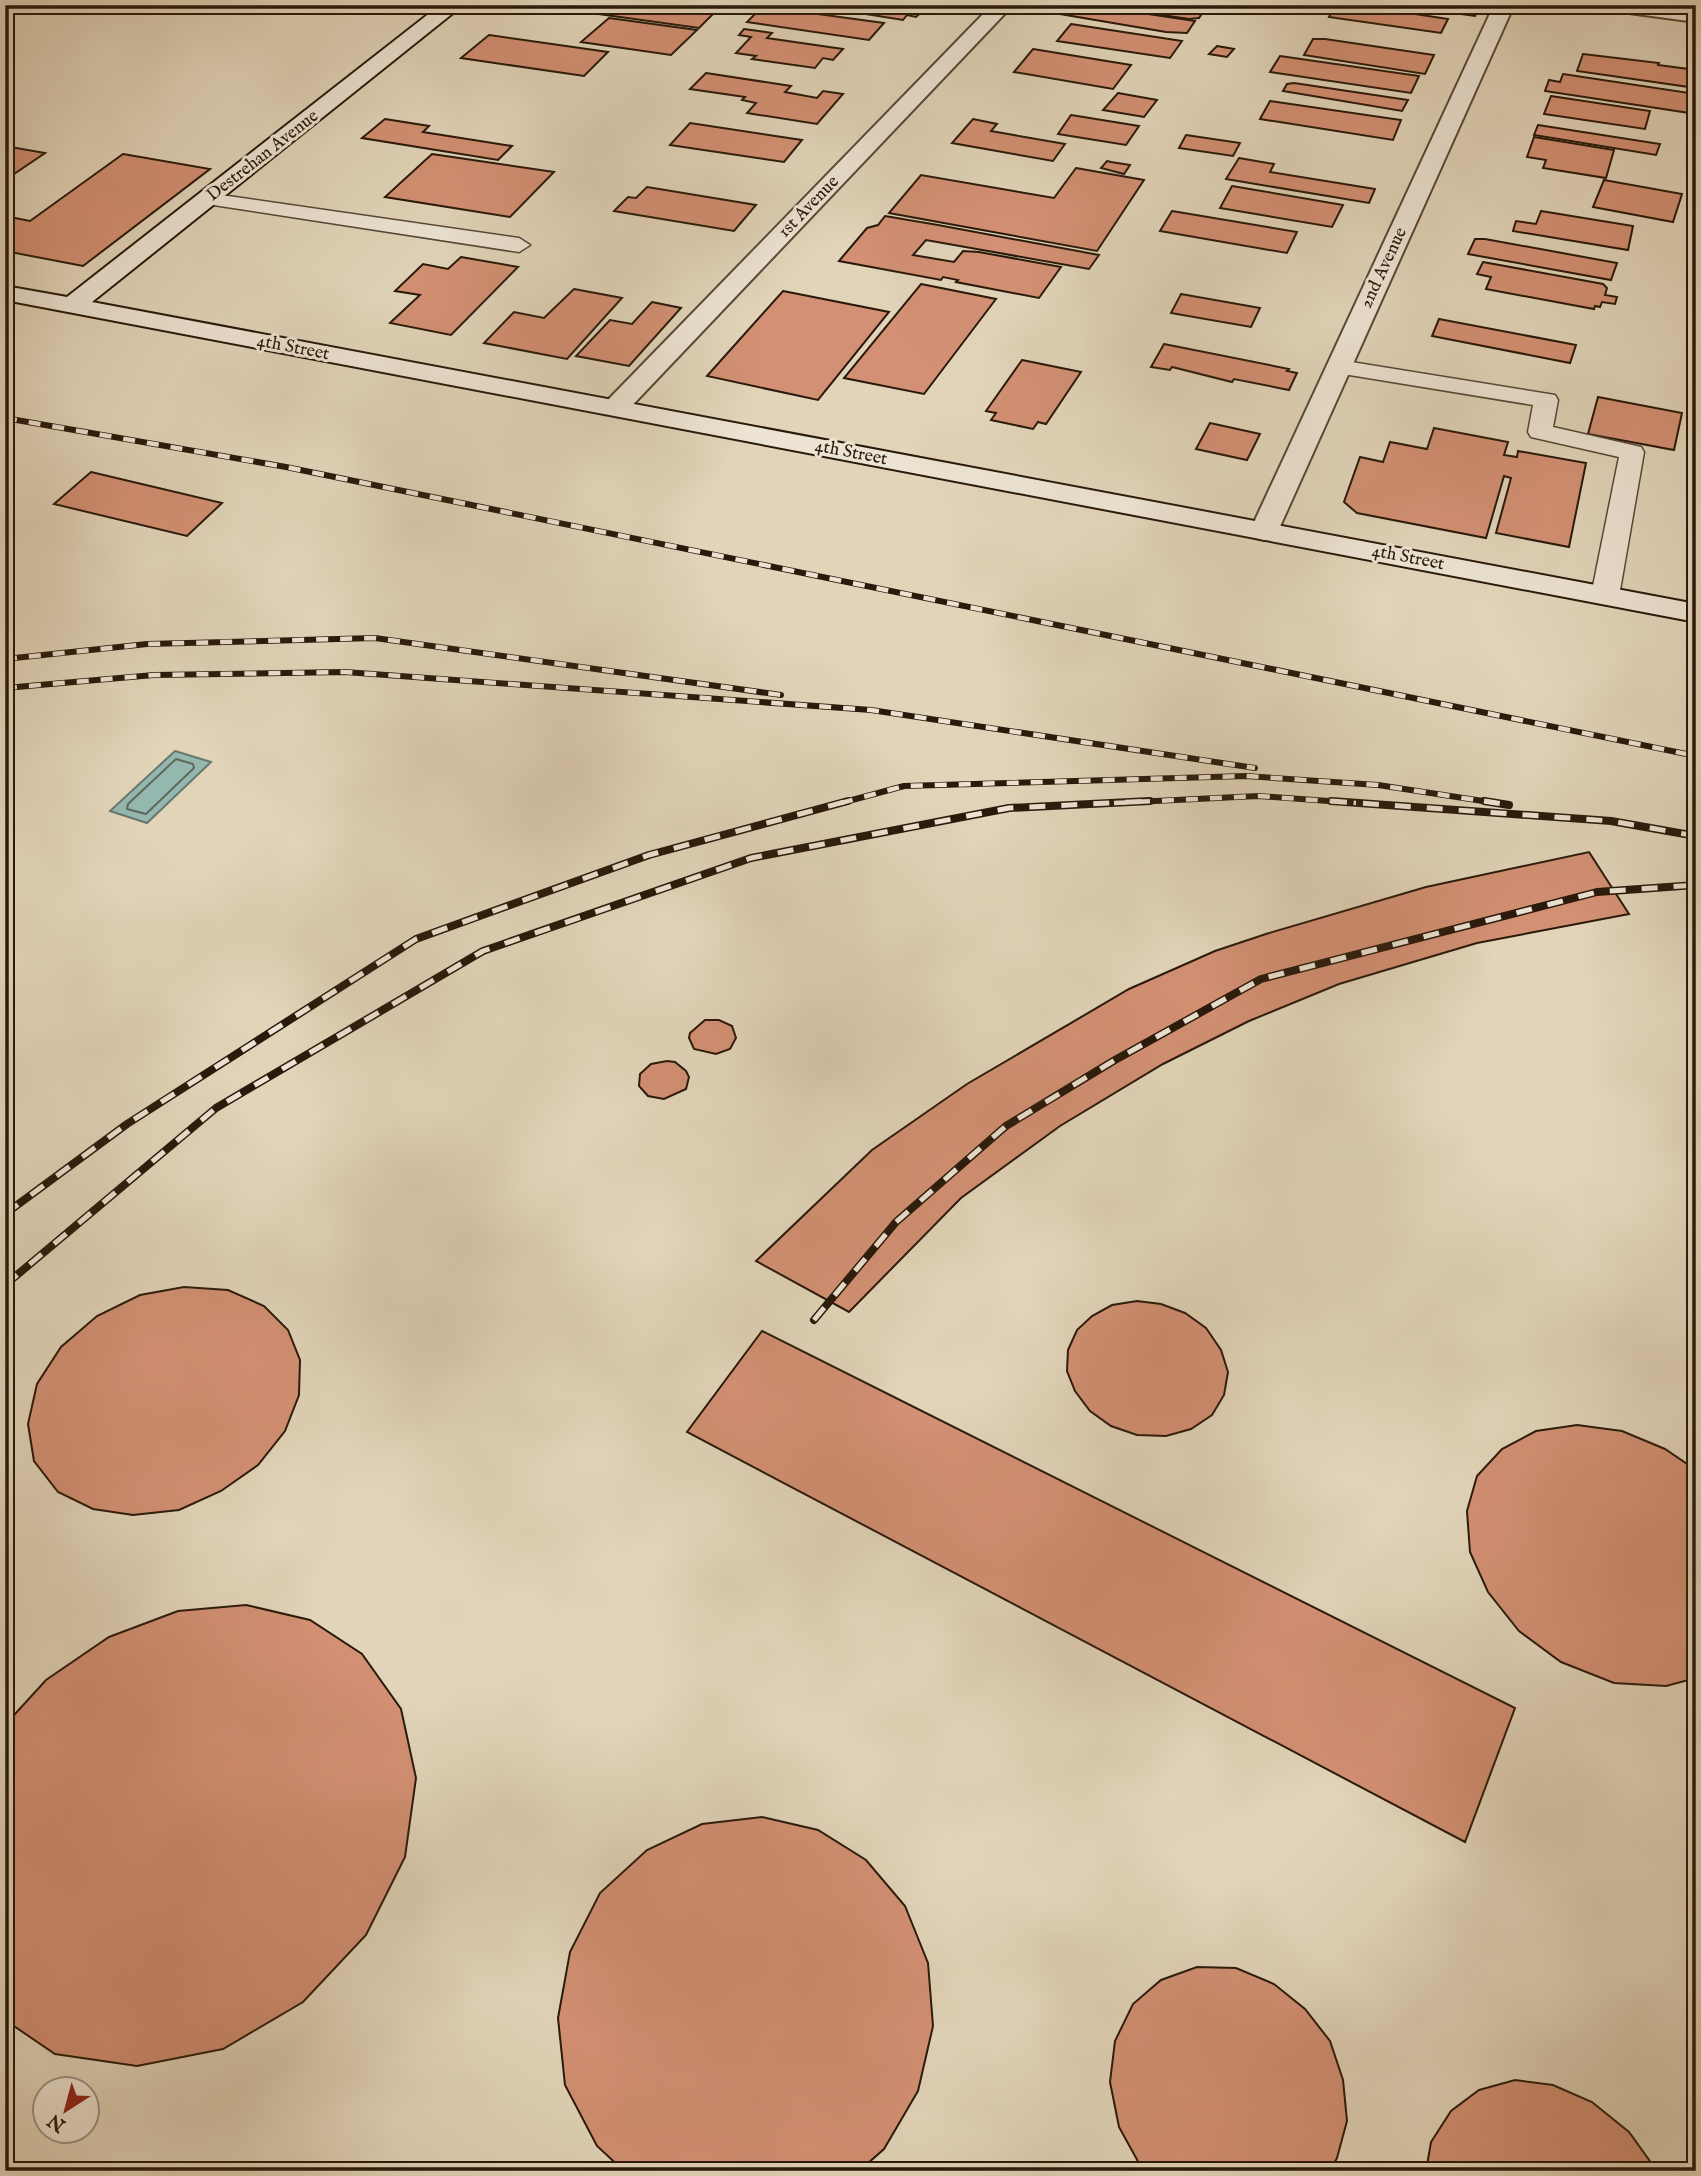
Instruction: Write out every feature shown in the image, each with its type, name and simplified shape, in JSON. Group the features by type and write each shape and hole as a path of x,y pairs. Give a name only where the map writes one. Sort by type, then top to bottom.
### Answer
{"main road":[{"name":"Destrehan Avenue","path":"72,306 453,5"},
{"name":"1st Avenue","path":"615,408 1003,5"},
{"name":"2nd Avenue","path":"1264,531 1504,5"},
{"path":"1614,5 1696,16"},
{"name":"4th Street","path":"5,293 1696,613"}],"lane":[{"path":"207,199 519,245"},
{"path":"1339,367 1546,400 1540,432 1632,453 1605,596"}],"water":[{"path":"175,751 211,762 147,823 110,811"}],"building":[{"path":"722,5 699,28 548,7"},
{"path":"831,5 927,7 916,17 907,15 903,20 828,8"},
{"path":"1067,5 1088,5 1195,21 1187,33 1166,32 1060,14"},
{"path":"1094,5 1206,7 1199,18 1189,19"},
{"path":"1336,5 1356,5 1448,19 1441,33 1329,17"},
{"path":"1394,5 1480,5 1475,16"},
{"path":"761,8 884,23 869,40 747,22"},
{"path":"609,18 697,30 671,55 581,42"},
{"path":"1071,24 1182,41 1170,58 1057,41"},
{"path":"744,29 772,33 767,38 843,49 833,60 823,58 815,68 752,59 756,56 736,53 751,37 739,35"},
{"path":"489,35 608,52 584,76 461,58"},
{"path":"1313,39 1434,55 1425,74 1304,55"},
{"path":"1217,46 1234,49 1227,57 1209,54"},
{"path":"1033,49 1131,65 1113,89 1014,72"},
{"path":"1583,54 1696,70 1696,88 1577,71"},
{"path":"1280,56 1419,76 1411,93 1270,72"},
{"path":"706,73 791,86 785,92 817,98 823,91 843,94 817,124 747,113 756,103 742,100 745,97 690,89"},
{"path":"1563,74 1696,94 1696,114 1545,91 1549,80 1560,82"},
{"path":"1287,84 1408,100 1402,111 1283,91"},
{"path":"1118,93 1157,100 1144,117 1103,110"},
{"path":"1551,96 1650,111 1645,129 1544,114"},
{"path":"1270,101 1401,120 1393,140 1260,119"},
{"path":"1071,115 1139,126 1126,145 1058,134"},
{"path":"385,119 429,126 423,132 512,146 498,160 362,138"},
{"path":"973,119 997,124 991,131 1065,144 1053,161 952,143"},
{"path":"690,123 802,140 784,162 670,145"},
{"path":"1538,125 1660,144 1656,155 1534,135"},
{"path":"1186,135 1240,143 1233,156 1179,148"},
{"path":"1534,137 1614,150 1606,178 1543,168 1546,160 1527,157"},
{"path":"5,146 45,153 5,180"},
{"path":"123,154 210,169 83,266 5,251 5,216 30,221"},
{"path":"432,154 554,172 510,217 385,197"},
{"path":"1239,158 1274,164 1270,172 1375,189 1369,203 1226,179"},
{"path":"1107,161 1130,165 1124,174 1101,168"},
{"path":"1076,168 1144,180 1097,251 889,213 921,175 1054,198"},
{"path":"1604,180 1682,194 1673,222 1593,207"},
{"path":"1232,186 1343,205 1332,227 1220,208"},
{"path":"647,187 756,205 734,231 614,211 628,197 636,198"},
{"path":"1172,211 1297,232 1287,253 1160,231"},
{"path":"1541,211 1633,226 1628,250 1513,231 1516,221 1536,224"},
{"path":"885,216 1099,255 1089,269 926,240 913,255 954,262 963,251 979,252 1061,267 1039,298 956,282 958,280 943,277 941,280 839,261 867,228 878,225"},
{"path":"1475,239 1617,263 1611,280 1468,254"},
{"path":"461,257 518,267 451,335 390,323 420,295 395,291 423,264 448,269"},
{"path":"1483,262 1603,284 1607,288 1605,295 1617,297 1615,304 1602,302 1600,307 1595,306 1594,309 1486,289 1491,277 1477,274"},
{"path":"921,284 996,299 924,394 844,378"},
{"path":"574,289 622,298 567,359 484,343 514,312 544,318"},
{"path":"783,291 889,312 818,400 707,376"},
{"path":"1181,294 1260,308 1251,327 1171,313"},
{"path":"652,302 681,308 629,366 576,356 610,320 632,324"},
{"path":"1439,319 1576,345 1570,363 1432,336"},
{"path":"1164,344 1289,369 1287,371 1297,373 1289,390 1234,379 1232,382 1172,367 1170,370 1151,367"},
{"path":"1022,360 1081,372 1046,424 1038,422 1033,429 991,420 996,413 986,411"},
{"path":"1598,397 1682,413 1674,450 1588,434"},
{"path":"1210,423 1260,434 1247,460 1196,449"},
{"path":"1434,428 1508,442 1504,455 1517,457 1518,451 1586,463 1569,547 1496,533 1511,478 1504,476 1486,538 1357,513 1344,502 1360,457 1383,462 1390,442 1427,449"},
{"path":"91,472 222,503 187,536 54,504"},
{"path":"1589,852 1629,914 1477,943 1339,984 1249,1021 1163,1064 1060,1126 961,1198 849,1312 756,1261 872,1150 967,1084 1129,989 1215,951 1266,934 1426,887"},
{"path":"705,1020 719,1020 732,1026 736,1038 730,1049 716,1054 694,1049 689,1038 690,1033"},
{"path":"675,1062 686,1071 689,1077 686,1089 664,1099 648,1096 639,1086 640,1074 651,1064"},
{"path":"184,1287 228,1290 264,1306 288,1330 300,1360 299,1395 285,1431 258,1465 221,1491 179,1510 133,1515 93,1509 58,1492 34,1461 28,1424 37,1384 61,1347 97,1316 140,1295"},
{"path":"1137,1301 1161,1304 1185,1313 1206,1328 1221,1350 1228,1372 1224,1395 1212,1415 1191,1429 1166,1436 1137,1435 1111,1426 1090,1411 1075,1391 1067,1371 1068,1350 1077,1330 1092,1316 1112,1305"},
{"path":"762,1331 1515,1708 1465,1842 687,1432"},
{"path":"1577,1425 1622,1431 1665,1449 1696,1470 1696,1678 1666,1686 1614,1683 1561,1662 1519,1631 1488,1592 1470,1552 1467,1511 1477,1476 1502,1449 1536,1431"},
{"path":"246,1605 310,1620 362,1654 401,1709 416,1778 405,1857 366,1935 303,2002 223,2049 137,2066 55,2054 5,2020 5,1725 46,1680 109,1637 178,1611"},
{"path":"762,1817 818,1830 866,1860 905,1906 928,1963 933,2026 918,2091 884,2149 859,2171 624,2171 597,2146 565,2085 558,2018 570,1952 600,1893 647,1850 702,1824"},
{"path":"1197,1967 1236,1968 1274,1984 1305,2009 1330,2041 1343,2080 1347,2121 1337,2158 1330,2171 1145,2171 1141,2167 1119,2127 1110,2082 1115,2041 1133,2004 1161,1980"},
{"path":"1515,2080 1553,2085 1592,2102 1629,2132 1657,2171 1426,2171 1431,2142 1451,2111 1479,2090"}],"railway":[{"path":"5,418 286,467 1696,756"},
{"path":"5,659 147,644 375,638 781,695"},
{"path":"5,688 154,675 345,672 871,710 1255,768"},
{"path":"841,803 904,786 1246,776 1378,785 1496,803"},
{"path":"1114,803 1258,796 1356,803"},
{"path":"5,1214 127,1124 416,939 649,855 848,801"},
{"path":"5,1285 216,1108 483,951 751,858 1009,808 1150,801"},
{"path":"1331,801 1611,821 1696,836"},
{"path":"1484,801 1509,805"},
{"path":"814,1320 896,1222 1006,1126 1115,1060 1261,979 1597,892 1696,885"}]}
